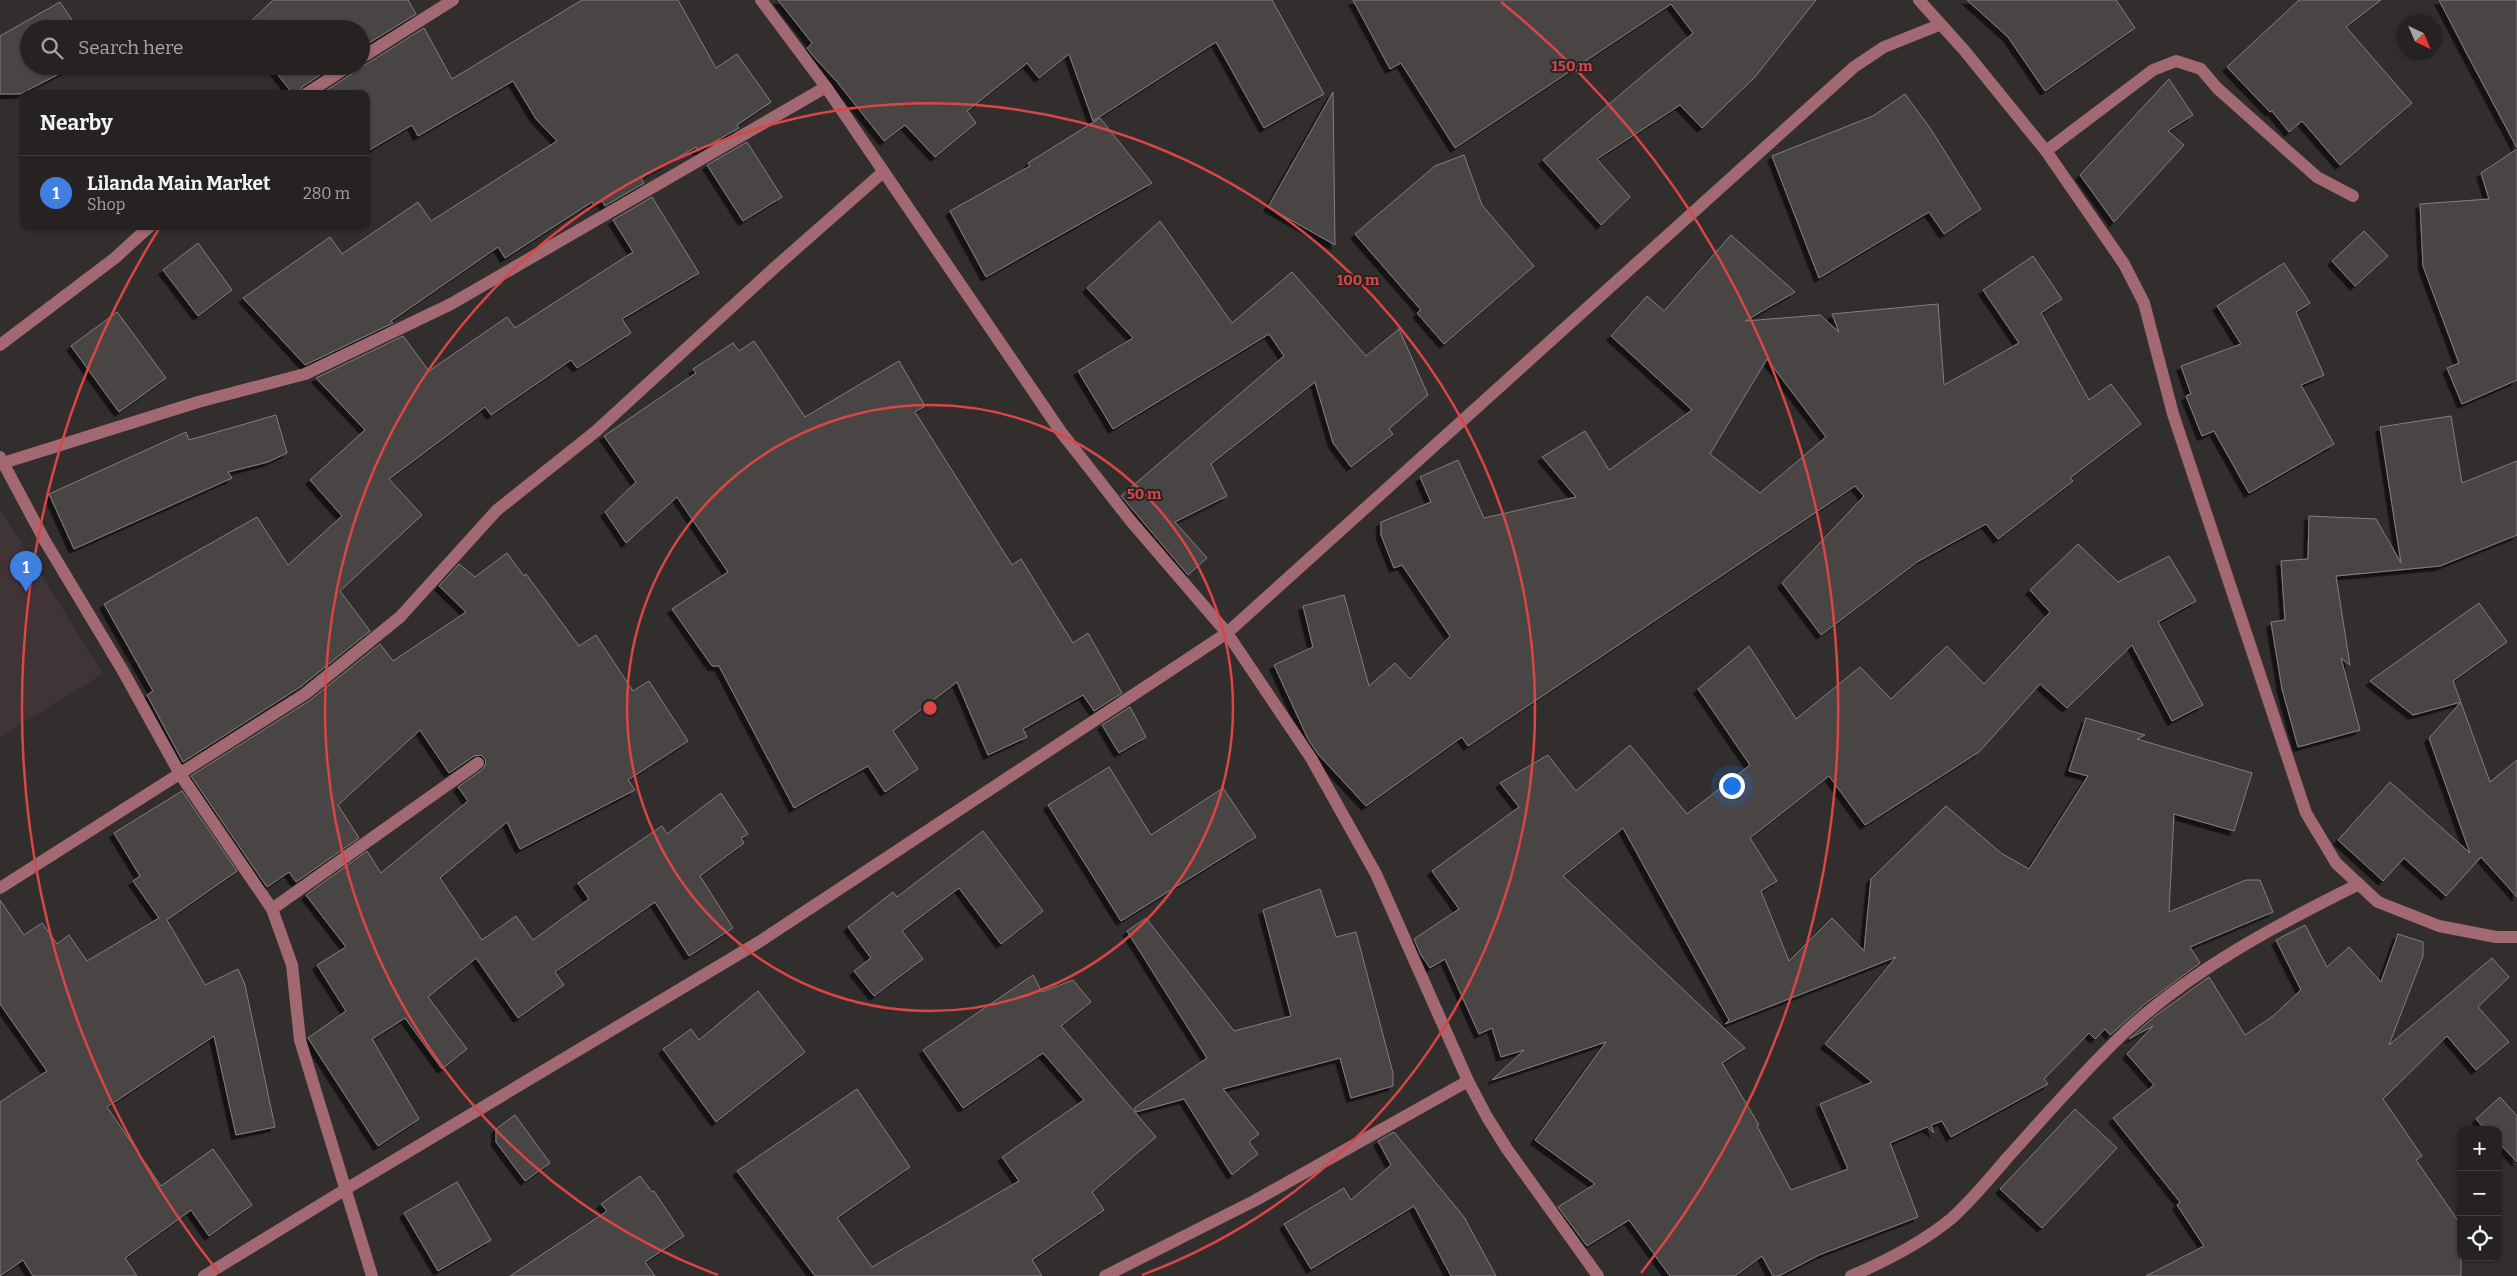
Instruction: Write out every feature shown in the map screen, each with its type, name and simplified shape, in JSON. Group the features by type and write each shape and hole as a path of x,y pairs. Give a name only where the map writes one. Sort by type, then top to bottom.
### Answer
{"street":[{"path":"370,52 453,0"},
{"path":"761,0 826,87 882,173 1061,432 1130,520 1227,633 1311,758 1376,874 1468,1081 1507,1149 1598,1276"},
{"path":"1919,0 1939,25 1964,50 2046,151 2124,264 2144,303 2173,414 2306,813 2336,863 2378,902 2439,926 2496,937 2517,937"},
{"path":"204,1276 759,942 1227,633 1854,67 1884,47 1939,25"},
{"path":"2046,151 2153,70 2176,61 2201,69 2217,88 2318,178 2353,196"},
{"path":"312,90 335,75"},
{"path":"372,1276 300,1040 292,965 272,909 180,774 45,541 2,460 198,402 305,374 451,304 826,87"},
{"path":"0,888 305,694 400,617 497,510 595,432 772,270 882,173"},
{"path":"0,345 115,258 146,230"},
{"path":"272,909 478,763"},
{"path":"1850,1276 1916,1243 1952,1218 2084,1073 2126,1032 2167,998 2261,937 2359,884"},
{"path":"1105,1276 1254,1201 1468,1081"}],"shaded area":[{"path":"0,509 103,674 0,737"}],"building":[{"path":"273,0 408,0 416,14 370,42 370,20 252,20"},
{"path":"582,0 678,0 716,68 737,54 771,102 737,125 739,128 698,151 696,147 641,178 644,183 605,206 602,201 594,205 592,202 505,258 498,247 391,321 393,323 305,365 243,298 330,237 342,254 418,202 431,221 557,141 536,119 513,81 418,136 412,125 370,150 370,90 327,90 350,75 370,75 370,62 424,28 452,79"},
{"path":"778,0 1272,0 1324,94 1264,128 1216,42 1093,121 1069,54 1039,78 1027,63 967,111 976,123 935,157 905,125 884,141 838,83 807,48 812,43"},
{"path":"1353,0 1816,0 1755,77 1702,128 1680,105 1597,159 1630,197 1601,225 1543,160 1693,33 1671,4 1455,148 1401,63 1390,69"},
{"path":"1967,0 2116,0 2135,28 2045,91 2008,37"},
{"path":"2299,0 2381,0 2346,27 2412,103 2340,165 2302,121 2289,132 2272,111 2270,112 2227,67"},
{"path":"2439,0 2517,0 2517,148 2467,54"},
{"path":"60,2 72,20 28,20"},
{"path":"20,25 20,75 57,75 28,90 20,90 20,94 0,94 0,36"},
{"path":"278,75 320,75 300,90 290,90"},
{"path":"2169,79 2193,115 2168,131 2184,145 2114,222 2080,175"},
{"path":"1333,92 1335,245 1268,207"},
{"path":"1905,94 1930,128 1981,209 1944,234 1929,212 1819,278 1772,156 1873,116"},
{"path":"1100,118 1152,183 986,277 950,211 1030,166 1028,163"},
{"path":"747,142 782,197 743,221 707,165"},
{"path":"2517,149 2517,380 2462,404 2447,368 2459,363 2423,266 2420,204 2489,199 2481,173"},
{"path":"1464,155 1482,205 1534,266 1444,344 1417,313 1421,310 1355,234 1435,166"},
{"path":"652,197 699,273 622,319 631,333 577,368 571,360 491,415 485,407 389,479 422,515 340,591 370,631 300,687 183,762 147,695 153,691 104,604 257,517 288,565 342,516 310,480 365,430 316,378 403,336 429,371 507,317 515,328 633,252 613,220"},
{"path":"1160,221 1232,323 1292,272 1366,356 1399,329 1428,395 1389,429 1393,434 1351,467 1333,443 1315,382 1211,464 1227,496 1175,522 1207,558 1188,575 1121,496 1284,356 1269,334 1113,429 1078,371 1133,338 1087,288"},
{"path":"2364,231 2388,256 2355,286 2332,261"},
{"path":"1731,235 1795,292 1745,321 1820,315 1839,332 1832,314 1938,304 1944,385 2019,343 1983,290 2033,256 2062,299 2041,313 2089,400 2111,384 2141,424 2070,478 2073,481 1998,539 1986,524 1917,562 1821,635 1782,583 1864,496 1855,486 1468,746 1462,737 1366,806 1318,754 1308,739 1274,665 1313,647 1303,606 1344,595 1369,686 1395,663 1410,679 1450,636 1402,565 1394,568 1381,535 1381,522 1431,502 1420,477 1458,460 1484,518 1576,497 1542,457 1585,431 1609,470 1692,410 1611,336 1647,296 1664,311","holes":["1767,359 1826,437 1760,493 1710,454"]},
{"path":"198,243 232,290 198,316 163,270"},
{"path":"2284,263 2310,303 2296,312 2324,375 2301,385 2334,444 2249,493 2214,431 2202,436 2186,396 2191,394 2181,366 2241,344 2217,306"},
{"path":"117,312 166,378 119,412 71,346"},
{"path":"754,341 805,417 899,361 925,406 915,412 1012,565 1021,559 1073,643 1088,633 1122,693 1094,711 1083,695 1023,729 1027,737 988,755 957,682 893,731 918,769 885,792 868,766 794,808 719,666 712,666 672,609 728,572 677,497 626,543 605,512 636,482 604,436 696,373 693,369 733,343 739,351"},
{"path":"276,415 287,453 268,462 228,472 232,478 74,549 49,494 186,432 189,440"},
{"path":"2451,416 2462,483 2517,461 2517,535 2440,566 2336,576 2350,665 2341,658 2360,730 2298,747 2282,689 2271,622 2285,620 2281,561 2308,559 2309,516 2376,519 2401,563 2380,427"},
{"path":"2078,544 2118,582 2169,556 2196,601 2158,622 2203,705 2172,721 2132,645 2067,708 2040,684 1979,752 1865,825 1829,776 1750,838 1777,881 1761,891 1789,961 1832,918 1864,951 1871,879 1946,806 2001,853 2029,869 2088,776 2069,771 2086,718 2145,735 2137,739 2252,773 2234,831 2174,814 2169,912 2246,880 2260,880 2273,912 2190,947 2200,963 2145,1004 2110,1035 2105,1029 2095,1039 2089,1033 2044,1079 2048,1084 1951,1137 1942,1121 1931,1125 1934,1133 1927,1127 1890,1143 1918,1217 1819,1255 1779,1276 1773,1276 1762,1256 1735,1276 1670,1276 1629,1220 1587,1246 1558,1207 1595,1184 1535,1140 1606,1042 1492,1080 1524,1050 1501,1057 1492,1028 1479,1034 1445,959 1430,968 1421,955 1414,939 1459,909 1432,871 1519,807 1500,783 1548,755 1576,791 1630,745 1687,814 1750,765 1698,689 1749,646 1796,719 1860,667 1891,699 1947,646 1984,684 2050,612 2030,590","holes":["1623,828 1729,1020 1725,1024 1896,957 1825,1044 1872,1082 1820,1104 1848,1169 1791,1190 1757,1126 1759,1125 1722,1063 1745,1048 1563,876"]},
{"path":"507,553 524,576 526,574 579,646 596,635 633,691 649,681 688,741 628,780 635,790 520,849 507,822 440,878 482,940 516,916 533,940 589,899 578,883 662,826 667,834 721,793 748,834 741,838 744,843 700,876 733,928 689,956 655,902 555,972 564,985 518,1018 476,958 428,997 467,1049 442,1069 405,1018 372,1039 419,1119 378,1146 308,1038 346,1011 317,965 346,947 306,895 367,851 381,873 468,801 458,787 483,769 486,763 485,759 481,755 474,756 449,773 420,730 338,805 359,838 296,882 289,872 267,887 191,776 309,701 380,644 393,661 466,612 439,586 459,564 475,577"},
{"path":"2479,603 2507,642 2453,681 2461,702 2413,715 2370,681"},
{"path":"2461,702 2490,782 2517,760 2517,897 2481,857 2446,896 2404,858 2383,881 2338,840 2390,782 2470,853 2429,738"},
{"path":"1130,707 1146,737 1119,753 1102,725"},
{"path":"1109,767 1151,835 1223,788 1256,837 1121,921 1048,805"},
{"path":"182,791 237,871 167,920 205,985 238,969 245,985 275,1127 236,1135 214,1036 107,1107 161,1186 213,1149 252,1205 209,1236 191,1210 125,1258 137,1276 33,1276 23,1260 0,1276 0,1102 47,1071 0,1004 0,900 24,935 42,923 57,944 69,935 87,961 159,918 133,881 140,876 114,833"},
{"path":"983,831 1043,911 1001,944 959,888 902,931 923,959 874,996 854,971 871,958 848,927 893,892 897,897"},
{"path":"1320,889 1336,937 1356,932 1393,1073 1393,1086 1351,1098 1340,1058 1223,1089 1259,1134 1249,1142 1258,1154 1232,1175 1184,1099 1136,1112 1134,1108 1207,1058 1127,931 1146,918 1234,1031 1291,1016 1263,910"},
{"path":"2305,925 2327,967 2349,947 2381,982 2398,934 2423,942 2423,956 2389,1045 2492,958 2509,977 2478,1007 2509,1042 2476,1070 2447,1036 2383,1099 2422,1156 2416,1160 2457,1219 2457,1261 2461,1261 2461,1276 2146,1276 2204,1246 2177,1205 2180,1202 2113,1118 2154,1085 2127,1054 2153,1026 2129,1039 2155,1016 2209,977 2245,1035 2273,1016 2301,990 2276,940"},
{"path":"1033,975 1042,992 1073,980 1091,1002 1061,1026 1156,1137 1092,1192 1104,1210 1032,1260 1042,1276 815,1276 737,1171 857,1089 910,1167 837,1218 872,1267 1019,1181 1002,1157 1084,1100 1043,1053 963,1108 923,1050"},
{"path":"758,991 805,1052 716,1122 663,1049 691,1029 699,1040"},
{"path":"2500,1097 2517,1116 2517,1162 2502,1146 2502,1126 2482,1126 2476,1119"},
{"path":"2075,1109 2117,1148 2042,1228 2000,1189"},
{"path":"515,1115 550,1163 525,1181 496,1142 496,1129"},
{"path":"1394,1132 1464,1217 1496,1276 1451,1276 1414,1206 1311,1269 1284,1224 1344,1188 1351,1200 1391,1165 1378,1141"},
{"path":"640,1176 652,1192 654,1191 684,1236 645,1262 655,1276 510,1276 607,1211 601,1204"},
{"path":"457,1182 491,1240 438,1271 404,1213"}],"place":[{"name":"Lilanda Main Market","path":"26,592"}]}
